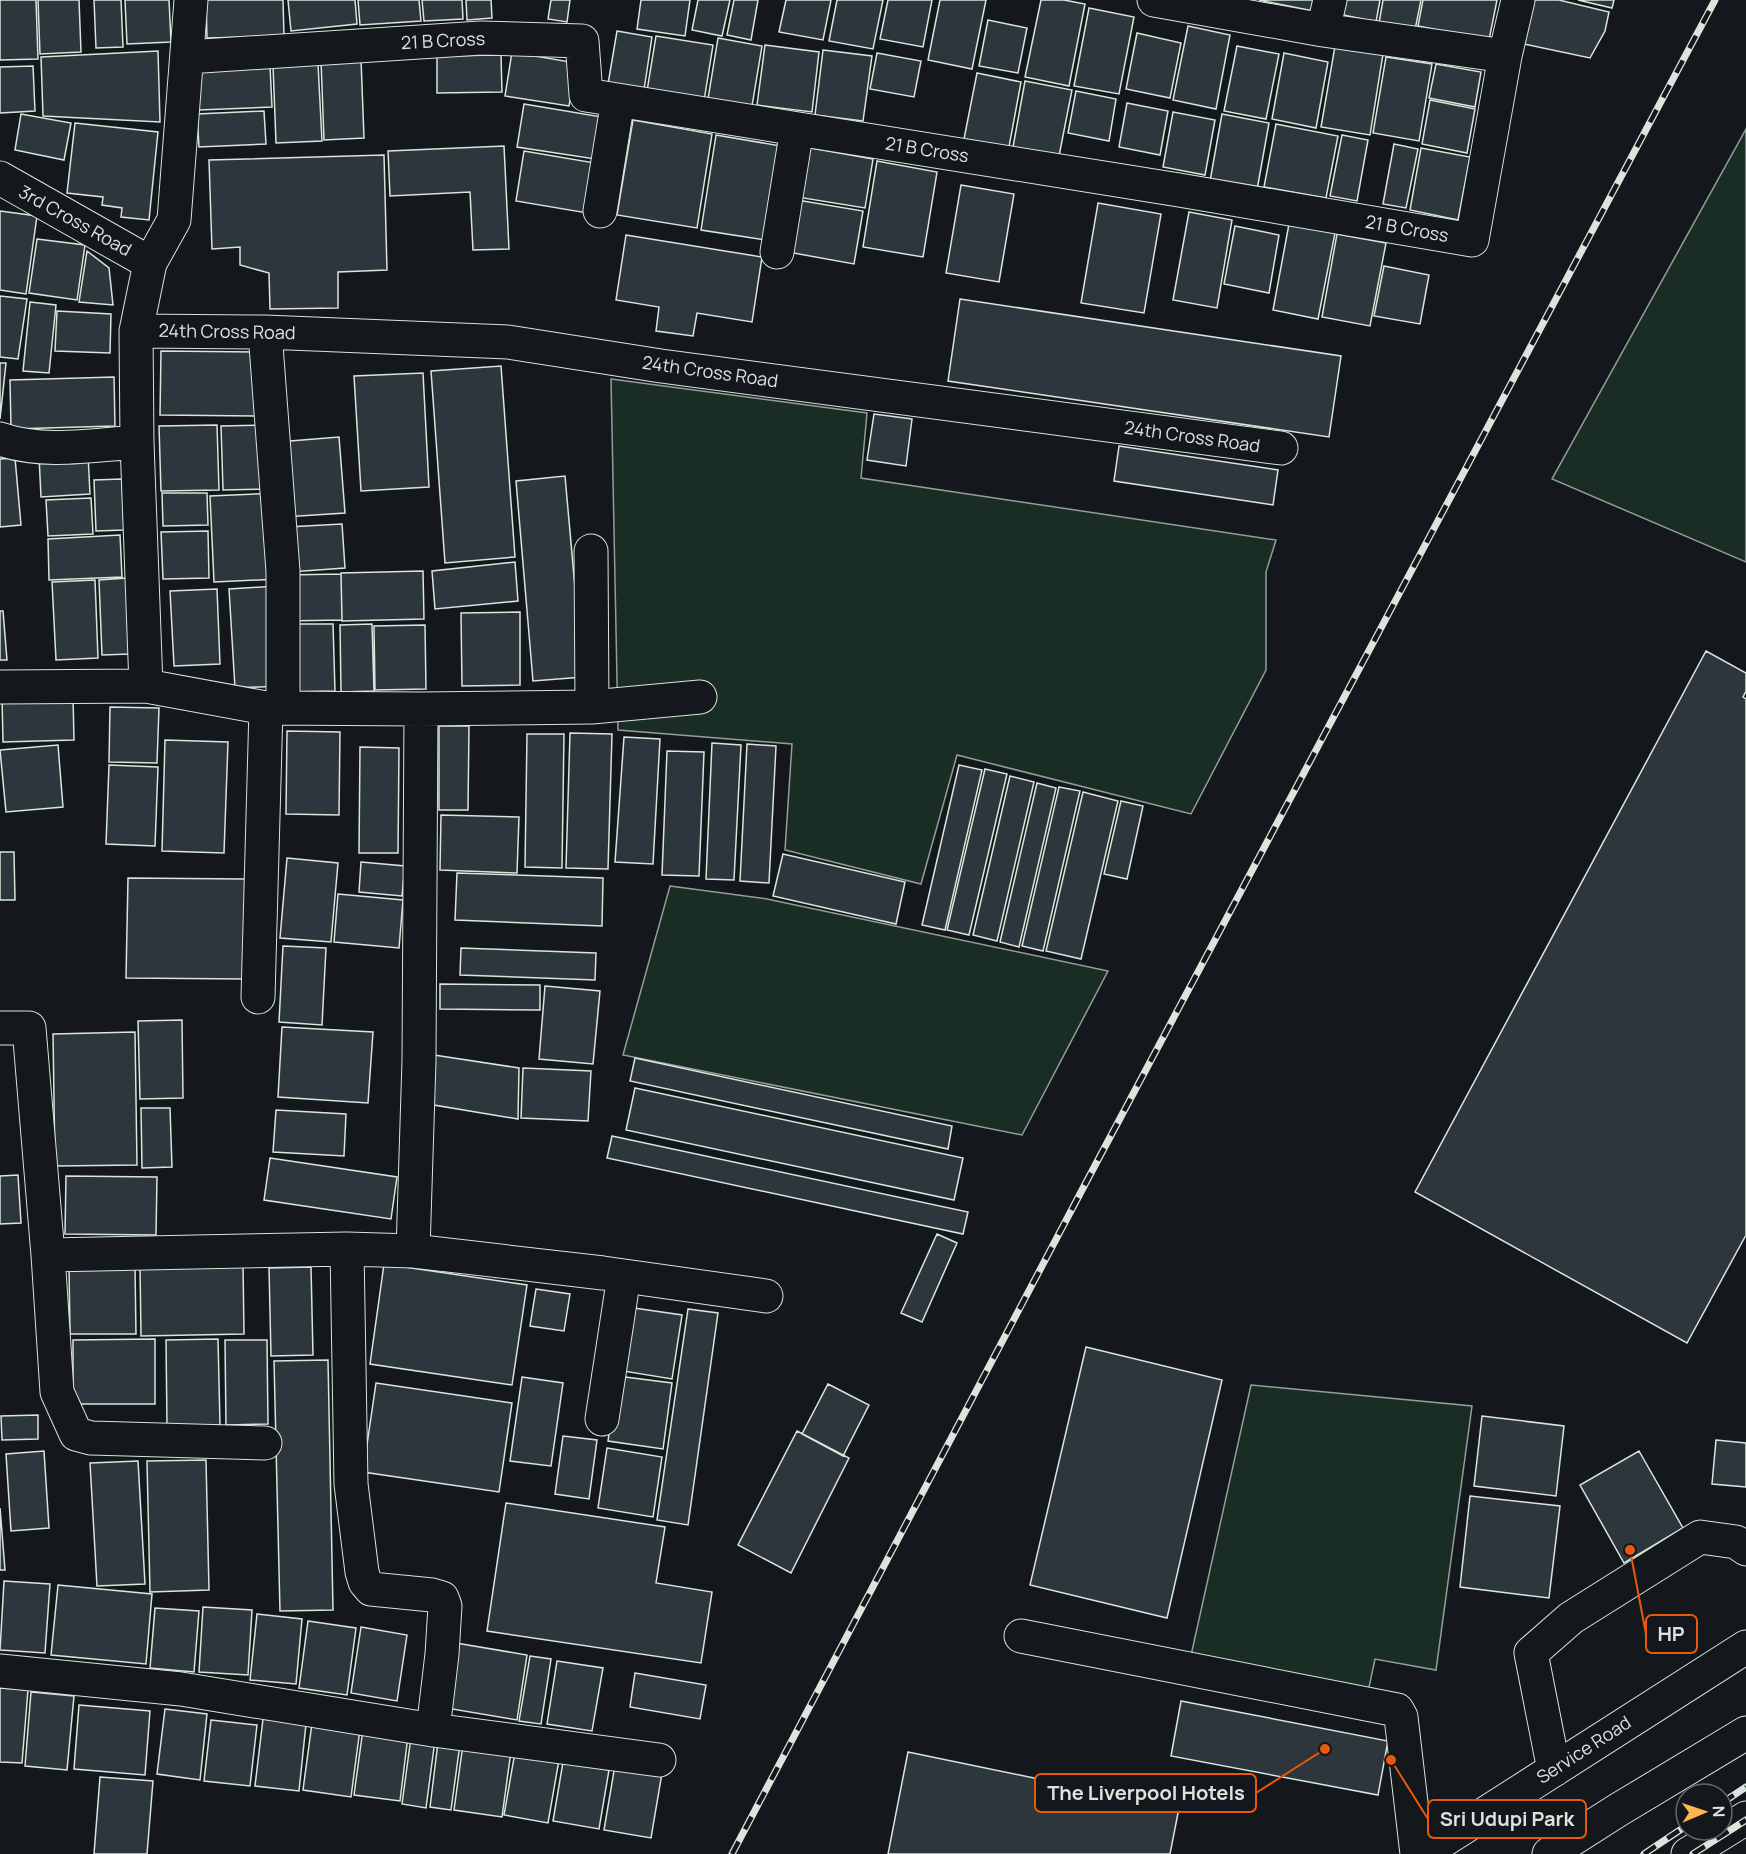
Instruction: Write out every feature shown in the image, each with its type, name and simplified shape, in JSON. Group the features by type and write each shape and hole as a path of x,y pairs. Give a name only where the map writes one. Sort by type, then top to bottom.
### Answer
{"main road":[{"name":"24th Cross Road","path":"146,686 137,442 136,331 150,263 174,220 191,0"},
{"path":"1154,0 1327,15 1505,56"},
{"name":"21 B Cross","path":"187,57 481,38 582,41 585,94 1472,240 1505,56 1518,0"},
{"path":"600,211 618,100"},
{"path":"777,252 797,129"},
{"name":"3rd Cross Road","path":"0,178 150,263"},
{"name":"24th Cross Road","path":"136,331 265,332 508,342 673,367 1281,448"},
{"path":"258,997 283,571 265,332"},
{"path":"0,439 51,448 137,442"},
{"path":"591,551 592,707"},
{"path":"0,687 146,686 275,708 592,707 700,697"},
{"path":"413,1251 419,1060 421,709"},
{"path":"0,1028 29,1028 57,1392 76,1434 91,1438 265,1443"},
{"path":"347,1250 351,1484 362,1572 365,1582 371,1589 442,1598 445,1606 442,1654 433,1730"},
{"path":"48,1255 413,1251 624,1276 766,1296"},
{"path":"602,1419 624,1276"},
{"path":"1554,1770 1531,1653 1572,1618 1700,1538 1736,1542 1746,1549"},
{"path":"1021,1636 1397,1710 1401,1717 1418,1854"},
{"name":"Service Road","path":"1422,1854 1746,1647"},
{"path":"0,1671 181,1689 433,1730 660,1760"},
{"path":"1549,1854 1746,1733"},
{"path":"1688,1854 1746,1818"}],"green space":[{"path":"1746,129 1746,562 1552,479"},
{"path":"611,379 867,413 861,478 1276,540 1266,572 1266,670 1191,814 957,755 921,884 785,850 792,744 618,730"},
{"path":"670,886 767,899 1108,971 1022,1135 623,1055"},
{"path":"1251,1385 1472,1406 1436,1670 1375,1659 1368,1692 1190,1660"}],"building":[{"path":"0,0 36,0 38,59 0,60"},
{"path":"38,0 79,0 81,52 40,54"},
{"path":"94,0 121,0 123,47 96,48"},
{"path":"125,0 169,0 171,42 127,44"},
{"path":"206,0 283,0 284,36 207,38"},
{"path":"288,0 355,0 357,24 291,31"},
{"path":"358,0 419,0 421,21 360,25"},
{"path":"422,0 462,0 463,19 424,21"},
{"path":"466,0 491,0 492,18 467,20"},
{"path":"551,0 570,0 567,22 548,19"},
{"path":"641,0 690,0 685,36 637,29"},
{"path":"698,0 730,0 722,36 692,30"},
{"path":"734,0 758,0 751,40 727,35"},
{"path":"786,0 831,0 823,40 779,32"},
{"path":"837,0 883,0 873,49 829,41"},
{"path":"888,0 932,0 923,47 880,39"},
{"path":"940,0 986,0 972,69 928,60"},
{"path":"1041,0 1064,0 1085,4 1069,86 1025,77"},
{"path":"1259,0 1320,0 1318,12"},
{"path":"1342,0 1380,0 1376,22 1339,14"},
{"path":"1383,0 1421,0 1415,30 1379,23"},
{"path":"1423,0 1497,0 1489,40 1418,26"},
{"path":"1534,0 1559,0 1609,12 1605,31 1590,58 1524,44"},
{"path":"1578,0 1614,0 1612,8"},
{"path":"1089,8 1134,17 1119,94 1074,86"},
{"path":"988,20 1027,28 1018,73 979,66"},
{"path":"1188,26 1230,35 1216,109 1173,100"},
{"path":"617,31 652,37 644,90 608,84"},
{"path":"1137,33 1181,43 1170,98 1126,89"},
{"path":"656,36 713,45 704,101 647,91"},
{"path":"718,38 762,46 752,106 708,99"},
{"path":"765,45 819,52 812,112 757,105"},
{"path":"1237,46 1279,54 1266,119 1224,111"},
{"path":"1335,46 1383,54 1370,135 1321,127"},
{"path":"823,50 872,56 863,121 815,115"},
{"path":"158,51 160,122 43,116 41,57"},
{"path":"512,52 576,63 569,106 505,96"},
{"path":"877,53 921,61 914,97 870,89"},
{"path":"1284,53 1328,62 1316,128 1272,119"},
{"path":"501,55 502,92 437,93 437,56"},
{"path":"1386,57 1432,64 1419,141 1373,133"},
{"path":"361,59 364,138 324,140 321,61"},
{"path":"318,64 322,141 276,143 273,65"},
{"path":"1436,64 1481,72 1475,107 1429,98"},
{"path":"33,66 35,111 0,113 0,67"},
{"path":"270,66 272,107 199,110 197,69"},
{"path":"977,73 1021,82 1009,147 964,139"},
{"path":"1025,81 1072,90 1059,156 1013,147"},
{"path":"1076,91 1116,99 1109,141 1068,133"},
{"path":"1430,100 1475,109 1467,153 1422,144"},
{"path":"1127,103 1168,111 1160,155 1119,147"},
{"path":"524,104 602,117 595,159 517,147"},
{"path":"264,111 266,144 199,147 197,114"},
{"path":"1173,112 1215,120 1205,175 1163,167"},
{"path":"21,114 71,123 64,160 15,150"},
{"path":"1222,114 1269,123 1257,190 1210,181"},
{"path":"633,120 712,134 697,228 617,215"},
{"path":"75,123 158,132 149,220 121,217 122,208 102,205 103,197 67,193"},
{"path":"1276,124 1338,136 1326,198 1264,187"},
{"path":"716,135 781,146 765,240 701,230"},
{"path":"1342,135 1368,140 1357,201 1330,196"},
{"path":"1394,144 1418,149 1406,208 1383,204"},
{"path":"504,146 509,249 473,250 470,192 390,196 388,151"},
{"path":"805,147 873,159 865,208 797,197"},
{"path":"1421,148 1470,157 1458,220 1410,210"},
{"path":"524,151 595,163 587,213 516,201"},
{"path":"384,155 387,270 338,272 338,308 270,309 269,273 240,265 240,247 212,249 209,160"},
{"path":"877,161 937,172 923,257 863,247"},
{"path":"961,185 1014,194 999,282 946,273"},
{"path":"797,200 863,211 854,264 788,252"},
{"path":"1098,203 1161,214 1144,313 1081,303"},
{"path":"0,211 37,216 26,294 0,290"},
{"path":"1189,212 1232,220 1217,308 1173,300"},
{"path":"1289,224 1335,233 1318,319 1273,310"},
{"path":"1235,226 1279,235 1269,293 1224,284"},
{"path":"1337,234 1386,243 1370,326 1322,317"},
{"path":"626,235 762,257 752,322 697,313 693,336 656,331 659,307 616,300"},
{"path":"37,239 85,245 77,300 29,293"},
{"path":"87,251 109,268 113,305 79,302"},
{"path":"1384,266 1429,275 1420,324 1374,316"},
{"path":"0,296 27,299 18,359 0,357"},
{"path":"960,299 1341,356 1329,437 948,381"},
{"path":"30,302 56,305 49,373 23,371"},
{"path":"57,311 111,314 110,353 55,351"},
{"path":"161,351 256,352 256,416 160,415"},
{"path":"0,363 6,363 0,419"},
{"path":"501,366 515,557 445,563 431,371"},
{"path":"423,373 429,487 361,491 354,376"},
{"path":"114,377 115,426 11,429 10,380"},
{"path":"874,414 912,419 906,466 867,460"},
{"path":"217,425 219,490 161,491 159,426"},
{"path":"266,425 267,489 223,490 221,426"},
{"path":"339,437 345,513 284,517 278,442"},
{"path":"1119,446 1278,470 1273,505 1114,481"},
{"path":"88,454 90,494 41,497 39,456"},
{"path":"15,458 21,525 0,527 0,459"},
{"path":"565,476 583,677 533,681 516,481"},
{"path":"122,479 124,530 96,531 94,480"},
{"path":"162,493 207,493 208,525 163,526"},
{"path":"276,493 280,579 214,582 210,496"},
{"path":"91,498 93,534 48,536 46,500"},
{"path":"342,524 345,568 290,572 287,527"},
{"path":"208,531 209,578 163,579 161,532"},
{"path":"120,535 122,577 49,580 48,539"},
{"path":"515,562 518,601 435,609 432,571"},
{"path":"423,571 424,619 342,621 341,573"},
{"path":"341,574 342,620 285,621 284,575"},
{"path":"127,578 130,654 102,655 99,580"},
{"path":"95,580 98,658 56,660 52,582"},
{"path":"276,586 281,686 235,688 229,589"},
{"path":"217,589 220,664 174,666 170,591"},
{"path":"0,611 3,611 7,660 0,660"},
{"path":"520,612 520,685 462,686 461,613"},
{"path":"286,624 333,624 335,691 287,692"},
{"path":"372,624 374,691 341,692 340,625"},
{"path":"425,625 426,689 375,690 374,626"},
{"path":"1706,651 1746,673 1746,691 1743,697 1746,699 1746,1235 1687,1343 1415,1192"},
{"path":"73,697 74,740 3,742 2,699"},
{"path":"110,707 159,708 157,763 109,762"},
{"path":"439,726 469,726 468,810 439,810"},
{"path":"287,731 340,732 339,815 286,814"},
{"path":"570,733 612,734 608,869 566,868"},
{"path":"527,734 564,734 562,868 525,867"},
{"path":"624,737 660,739 653,864 615,862"},
{"path":"165,740 228,742 224,853 162,851"},
{"path":"712,743 741,745 734,880 706,879"},
{"path":"747,744 776,746 769,883 740,881"},
{"path":"58,745 63,807 6,812 0,750"},
{"path":"360,747 399,748 398,853 359,853"},
{"path":"667,751 704,752 699,876 662,875"},
{"path":"109,765 158,767 155,846 106,844"},
{"path":"959,765 982,770 945,930 922,925"},
{"path":"985,769 1007,774 969,935 947,930"},
{"path":"1010,776 1034,782 997,941 973,935"},
{"path":"1037,783 1056,788 1019,947 1000,942"},
{"path":"1059,787 1080,791 1043,951 1022,946"},
{"path":"1083,792 1118,801 1081,959 1046,951"},
{"path":"1121,801 1143,806 1127,879 1104,874"},
{"path":"441,815 519,817 517,873 440,870"},
{"path":"0,852 14,852 15,900 0,900"},
{"path":"783,854 905,882 896,924 773,896"},
{"path":"287,858 338,863 331,942 280,938"},
{"path":"361,862 405,866 402,896 359,892"},
{"path":"457,873 603,878 602,926 455,920"},
{"path":"128,878 246,879 245,979 126,978"},
{"path":"338,894 403,900 399,948 334,942"},
{"path":"283,946 326,948 322,1025 279,1022"},
{"path":"461,948 596,953 595,980 460,975"},
{"path":"440,984 540,985 540,1010 440,1009"},
{"path":"545,986 600,991 593,1064 539,1059"},
{"path":"182,1020 183,1098 140,1099 138,1021"},
{"path":"282,1027 373,1032 368,1103 278,1097"},
{"path":"135,1032 137,1165 55,1166 53,1034"},
{"path":"434,1055 519,1068 518,1119 434,1105"},
{"path":"635,1058 952,1126 948,1149 630,1081"},
{"path":"523,1068 591,1071 588,1121 521,1118"},
{"path":"635,1088 963,1158 954,1200 626,1130"},
{"path":"141,1108 170,1108 172,1167 142,1168"},
{"path":"276,1110 346,1114 344,1156 273,1152"},
{"path":"612,1136 968,1212 963,1234 607,1158"},
{"path":"270,1158 397,1177 391,1219 264,1200"},
{"path":"18,1175 21,1223 0,1224 0,1176"},
{"path":"66,1176 157,1177 156,1235 65,1234"},
{"path":"937,1234 957,1243 922,1322 901,1313"},
{"path":"243,1264 244,1334 141,1336 140,1266"},
{"path":"384,1264 527,1285 512,1385 370,1364"},
{"path":"135,1267 136,1334 70,1334 69,1268"},
{"path":"311,1267 313,1355 271,1356 269,1268"},
{"path":"536,1289 570,1294 564,1331 530,1326"},
{"path":"627,1307 682,1315 672,1379 617,1370"},
{"path":"688,1309 718,1313 688,1525 657,1520"},
{"path":"155,1339 155,1404 73,1404 73,1340"},
{"path":"218,1339 220,1425 167,1426 166,1340"},
{"path":"225,1340 267,1340 268,1424 226,1425"},
{"path":"1086,1347 1222,1380 1167,1618 1030,1585"},
{"path":"328,1360 333,1610 280,1611 274,1361"},
{"path":"617,1376 672,1383 663,1449 608,1441"},
{"path":"522,1377 563,1383 551,1466 510,1461"},
{"path":"376,1383 512,1403 499,1492 363,1472"},
{"path":"828,1384 869,1405 843,1456 802,1434"},
{"path":"38,1415 38,1439 2,1440 1,1416"},
{"path":"1482,1416 1564,1426 1556,1496 1474,1486"},
{"path":"797,1431 849,1458 791,1573 738,1545"},
{"path":"563,1436 597,1440 589,1499 555,1494"},
{"path":"1716,1440 1746,1443 1746,1487 1712,1484"},
{"path":"607,1448 662,1457 653,1517 598,1508"},
{"path":"44,1451 49,1528 11,1531 6,1454"},
{"path":"1639,1451 1683,1528 1624,1563 1580,1485"},
{"path":"206,1460 209,1590 150,1592 147,1461"},
{"path":"138,1461 145,1584 97,1586 90,1463"},
{"path":"1470,1496 1560,1506 1549,1598 1460,1587"},
{"path":"506,1503 665,1527 656,1583 712,1592 701,1663 487,1631"},
{"path":"0,1508 5,1570 0,1570"},
{"path":"4,1581 50,1584 45,1653 0,1650"},
{"path":"58,1585 152,1594 146,1664 51,1655"},
{"path":"203,1607 252,1610 248,1675 199,1672"},
{"path":"155,1608 199,1611 194,1672 150,1668"},
{"path":"257,1614 302,1619 296,1684 250,1680"},
{"path":"308,1621 356,1628 347,1695 299,1688"},
{"path":"361,1627 407,1635 397,1701 351,1693"},
{"path":"456,1643 527,1655 517,1720 446,1708"},
{"path":"530,1656 551,1659 541,1724 519,1721"},
{"path":"557,1661 603,1668 592,1731 547,1724"},
{"path":"635,1673 706,1685 700,1719 630,1707"},
{"path":"0,1688 28,1690 22,1763 0,1762"},
{"path":"31,1692 74,1696 67,1770 25,1766"},
{"path":"1181,1701 1388,1741 1378,1795 1171,1756"},
{"path":"79,1705 150,1711 145,1775 74,1769"},
{"path":"165,1709 207,1714 200,1780 157,1774"},
{"path":"263,1719 306,1724 299,1791 255,1786"},
{"path":"211,1720 257,1725 250,1786 204,1781"},
{"path":"312,1723 360,1729 351,1797 303,1790"},
{"path":"363,1729 408,1736 400,1801 354,1795"},
{"path":"411,1737 435,1740 426,1808 402,1804"},
{"path":"438,1742 460,1744 451,1810 430,1807"},
{"path":"463,1744 511,1751 502,1817 454,1810"},
{"path":"515,1752 559,1760 548,1823 504,1815"},
{"path":"908,1752 1179,1808 1170,1854 888,1854"},
{"path":"563,1762 609,1770 599,1829 553,1821"},
{"path":"615,1765 662,1773 651,1838 604,1830"},
{"path":"100,1777 153,1781 147,1854 94,1854"}],"railway":[{"path":"732,1854 1091,1173 1715,0"},
{"path":"1734,1795 1746,1787"},
{"path":"1693,1854 1746,1820"},
{"path":"1644,1854 1674,1834"}],"place":[{"name":"HP","path":"1630,1550"},
{"name":"The Liverpool Hotels","path":"1325,1749"},
{"name":"Sri Udupi Park","path":"1391,1760"}]}
